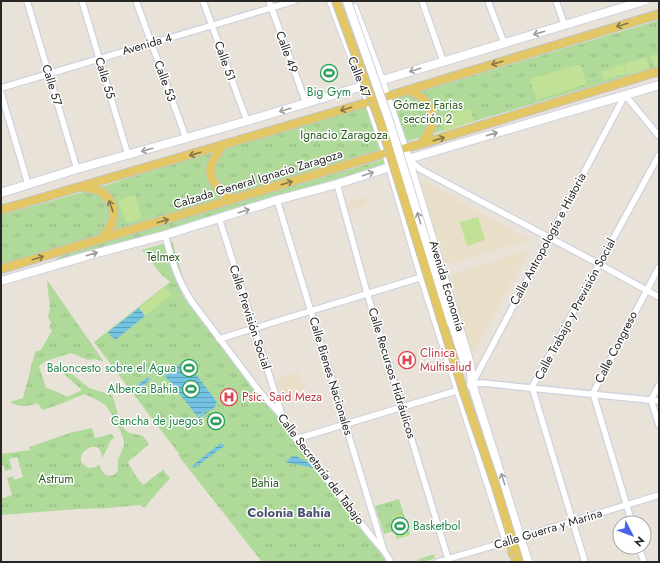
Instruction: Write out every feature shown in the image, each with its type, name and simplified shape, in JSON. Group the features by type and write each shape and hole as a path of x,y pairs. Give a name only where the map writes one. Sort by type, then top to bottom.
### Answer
{"main road":[{"name":"Calle 47","path":"331,1 369,102 386,153"},
{"path":"336,1 381,124 518,562"},
{"path":"347,1 389,121 451,323 472,384"},
{"name":"Calle 47","path":"351,1 405,149"},
{"path":"1,193 77,169 246,121 565,26 629,3 644,1"},
{"path":"1,210 222,146 659,14"},
{"path":"353,61 358,66 364,66 370,62 371,54"},
{"name":"Calzada General Ignacio Zaragoza","path":"1,269 386,153 405,149 659,71"},
{"path":"1,282 97,253 165,235 277,200 336,184 390,167 408,159 659,85"},
{"path":"407,90 414,92 423,98 430,107 433,119 429,133 421,144"},
{"path":"222,146 211,166 212,179 220,190 232,200"},
{"name":"Avenida Economía","path":"405,149 470,364 472,384 528,562"},
{"name":"Avenida Economía","path":"386,153 422,277 513,562"},
{"path":"398,193 402,186 406,183 417,186"},
{"path":"82,186 102,193 112,204 112,225 108,232 100,240"},
{"path":"507,541 518,562"}],"street":[{"name":"Calle 57","path":"27,1 77,169"},
{"name":"Calle 55","path":"82,1 128,155"},
{"name":"Calle 53","path":"136,1 186,138"},
{"name":"Calle 51","path":"202,1 246,121"},
{"name":"Calle 49","path":"269,1 306,103"},
{"name":"Avenida 4","path":"1,88 294,1"},
{"path":"422,1 444,61"},
{"path":"488,1 504,43"},
{"path":"556,1 565,26"},
{"path":"1,93 28,184"},
{"path":"625,95 659,136"},
{"name":"Calle Antropología e Historia","path":"472,384 625,95"},
{"name":"Calle Trabajo y Previsión Social","path":"585,562 532,387 659,155"},
{"path":"408,159 420,169 659,297"},
{"name":"Calle Recursos Hidráulicos","path":"336,184 367,293 448,560"},
{"name":"Calle Bienes Nacionales","path":"277,200 384,551"},
{"name":"Calle Previsión Social","path":"219,218 281,415"},
{"name":"Calle Secretaría del Tabajo","path":"165,235 176,274 182,288 259,391 281,415 287,427 391,562"},
{"name":"Calle Congreso","path":"629,515 593,393 659,267"},
{"path":"219,339 422,277"},
{"path":"296,439 459,390 472,384 482,383 532,387 659,400"},
{"path":"659,385 651,400 659,425"},
{"name":"Calle Guerra y Marina","path":"438,562 659,495"}],"shaded area":[{"path":"424,181 529,240 445,265 420,182"},
{"path":"365,196 368,205 349,211 347,202"},
{"path":"529,250 473,354 470,353 450,277 453,274"},
{"path":"299,372 304,390 281,397 276,379"}],"green space":[{"name":"Gómez Farias sección 2","path":"659,20 659,66 405,142 392,100"},
{"path":"659,53 659,66 654,67 651,56"},
{"path":"646,57 650,68 628,75 624,64"},
{"path":"580,64 587,84 537,100 529,79"},
{"path":"623,64 626,74 604,80 601,71"},
{"name":"Ignacio Zaragoza","path":"368,103 382,149 1,265 1,215 97,188"},
{"path":"470,108 474,121 445,131 441,118"},
{"path":"385,159 386,163 384,164 343,178 51,264 57,258 106,241"},
{"path":"135,195 142,218 126,223 118,200"},
{"path":"478,217 485,240 467,246 460,222"},
{"name":"Bahia","path":"172,241 184,281 182,295 314,464 313,466 387,562 262,562 178,455 179,454 94,342 170,282 161,274 142,250"},
{"name":"Astrum","path":"47,280 104,362 95,359 88,360 71,353 46,361 39,366 46,388 54,390 67,397 82,390 56,367 60,364 89,388 112,395 119,417 126,431 143,436 149,444 128,462 135,475 143,485 164,469 165,473 170,478 144,508 140,505 1,515 1,497 3,498 12,495 7,478 13,476 14,480 23,477 17,457 9,459 12,469 5,471 4,465 1,466 1,454 30,450 29,447 73,432 92,428 95,438 112,434 114,438 111,440 102,459 101,451 97,447 92,447 83,453 81,458 82,463 91,468 99,465 105,474 112,476 117,471 118,460 124,444 119,428 106,406 84,394 43,410 37,403 24,406 16,405 10,402 23,398 35,352 41,350 52,330 49,328 51,323 48,316 50,309"},
{"path":"165,287 171,295 145,316 139,308"},
{"path":"399,499 410,535 397,539 394,531 384,534 375,506"},
{"name":"Basketbol","path":"402,514 409,535 398,538 392,517"},
{"path":"434,554 435,558 427,561 426,559 426,561 418,562 417,560"}],"water":[{"path":"139,308 145,316 115,340 108,332"},
{"name":"Alberca Bahia","path":"185,360 217,402 215,404 216,406 199,419 198,417 210,408 197,416 165,376"},
{"path":"148,377 150,380 134,393 131,390"},
{"path":"221,443 224,446 194,468 192,466"},
{"path":"294,455 311,464 314,468 285,462"}],"place":[{"name":"Big Gym","path":"329,73"},
{"name":"Clinica Multisalud","path":"407,360"},
{"name":"Baloncesto sobre el Agua","path":"189,368"},
{"name":"Alberca Bahia","path":"191,389"},
{"name":"Psic. Said Meza","path":"229,397"},
{"name":"Cancha de juegos","path":"216,421"},
{"name":"Basketbol","path":"400,526"}],"district":[{"name":"Colonia Bahía","path":"289,512"}],"park label":[{"name":"Telmex","path":"163,257"}]}
